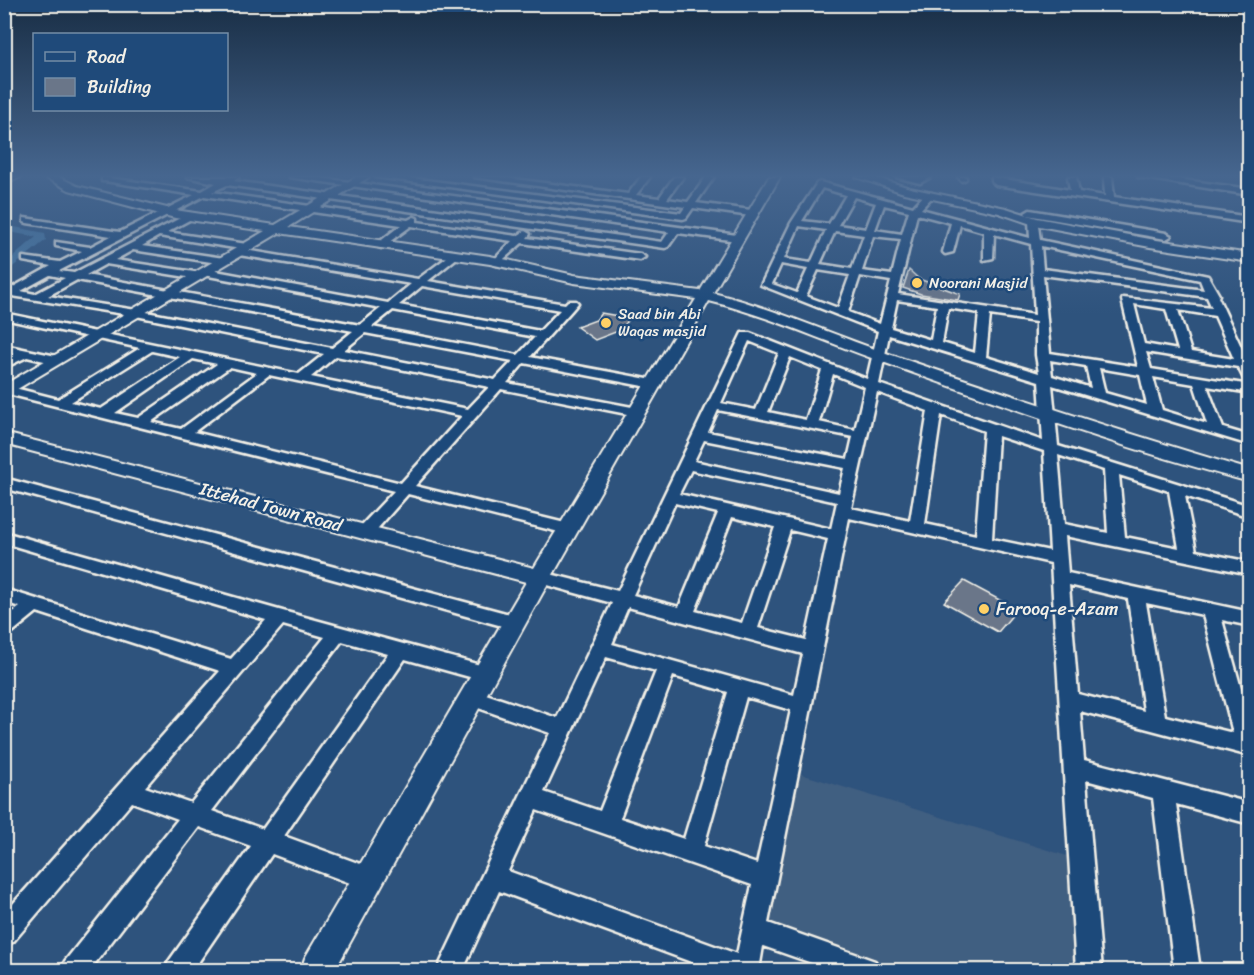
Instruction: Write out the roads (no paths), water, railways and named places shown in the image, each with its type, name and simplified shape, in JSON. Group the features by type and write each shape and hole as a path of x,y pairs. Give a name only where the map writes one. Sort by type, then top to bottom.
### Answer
{"street":[{"path":"42,222 121,236"},
{"path":"147,222 10,293 136,313 637,412"},
{"path":"37,297 177,222"},
{"path":"238,222 497,262 574,279 706,296 743,305 880,356 1114,436 1250,476"},
{"path":"6,391 288,222"},
{"path":"406,222 640,257"},
{"path":"508,222 665,245 675,230"},
{"path":"497,262 536,222"},
{"path":"622,222 737,238"},
{"path":"317,970 538,578 706,296 746,222"},
{"path":"800,298 835,222"},
{"path":"842,313 873,222"},
{"path":"494,877 746,970 837,536 910,222"},
{"path":"1033,222 1089,970"},
{"path":"1093,222 1245,261"},
{"path":"1104,222 1166,236"},
{"path":"381,245 410,223"},
{"path":"906,237 796,223 766,285 886,330 1250,441"},
{"path":"948,252 956,223 1034,242 1119,282 1214,295"},
{"path":"988,258 989,231"},
{"path":"157,233 420,283 570,305 365,532"},
{"path":"58,244 92,250"},
{"path":"132,247 225,261"},
{"path":"302,378 454,255"},
{"path":"27,259 62,265"},
{"path":"1036,271 1111,259 1204,278 1214,295 1250,380"},
{"path":"1111,259 1119,282"},
{"path":"105,261 202,274 543,335"},
{"path":"778,261 897,279"},
{"path":"1157,268 1165,289"},
{"path":"48,272 653,384"},
{"path":"1139,285 1145,303"},
{"path":"893,296 1040,319"},
{"path":"1156,414 1127,300 1221,313"},
{"path":"936,345 944,304"},
{"path":"1171,306 1186,355"},
{"path":"980,360 985,310"},
{"path":"4,316 472,414"},
{"path":"450,970 746,335 873,386 991,429 1250,512"},
{"path":"59,404 151,346"},
{"path":"1140,347 1243,364"},
{"path":"4,348 57,360"},
{"path":"760,415 786,351"},
{"path":"4,364 25,353"},
{"path":"102,415 192,354"},
{"path":"1042,356 1250,389"},
{"path":"140,424 229,362"},
{"path":"1092,363 1099,396"},
{"path":"811,425 829,368"},
{"path":"182,435 268,370"},
{"path":"1199,381 1217,432"},
{"path":"6,391 567,529"},
{"path":"713,405 861,435"},
{"path":"917,527 935,408"},
{"path":"984,542 991,429"},
{"path":"699,435 854,465"},
{"name":"Ittehad Town Road","path":"4,438 538,578"},
{"path":"686,464 844,505 917,527 1058,559"},
{"path":"1111,469 1117,541"},
{"path":"4,483 513,622"},
{"path":"1176,489 1189,556"},
{"path":"670,497 837,536"},
{"path":"685,615 727,511"},
{"path":"748,632 784,524"},
{"path":"1055,528 1250,568"},
{"path":"4,537 279,617 484,673"},
{"path":"1059,577 1250,619"},
{"path":"538,578 813,649"},
{"path":"1136,594 1156,723"},
{"path":"4,595 234,668"},
{"path":"4,629 34,604"},
{"path":"1069,700 1248,746 1211,611"},
{"path":"4,933 279,617"},
{"path":"74,970 338,633"},
{"path":"601,648 801,705"},
{"path":"178,970 401,650"},
{"path":"606,824 667,667"},
{"path":"691,853 739,687"},
{"path":"471,697 563,729"},
{"path":"1073,767 1250,814"},
{"path":"128,791 369,878"},
{"path":"1163,791 1187,970"},
{"path":"531,798 765,878"},
{"path":"755,931 866,970"}],"waterway":[{"path":"4,228 41,235 41,240 4,271"}],"place":[{"name":"Noorani Masjid","path":"917,283"},
{"name":"Saad bin Abi Waqas masjid","path":"606,323"},
{"name":"Farooq-e-Azam","path":"984,609"}]}
